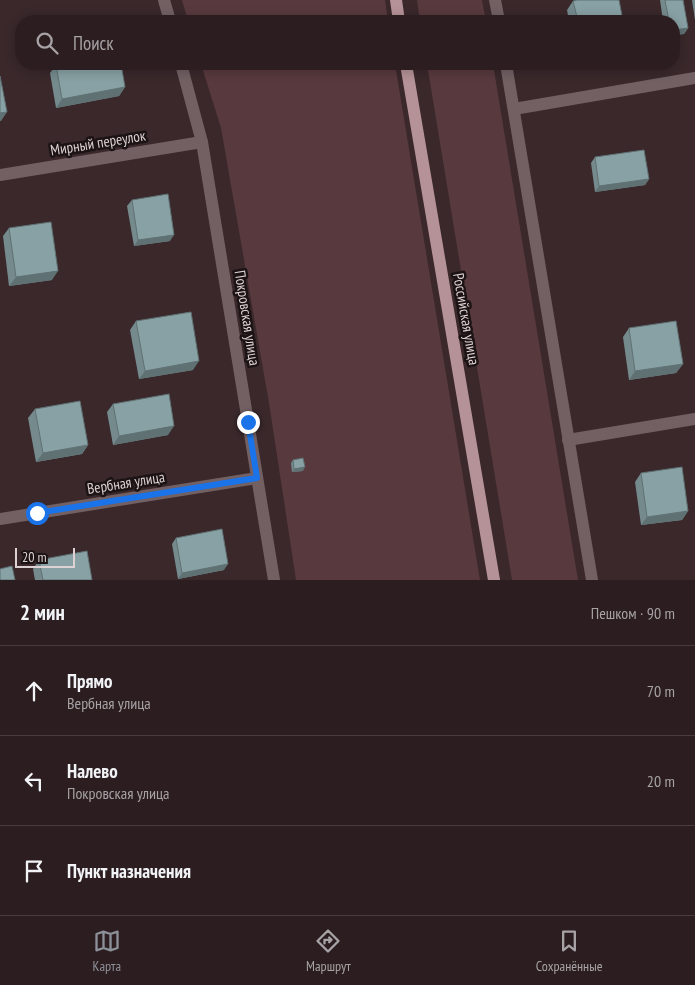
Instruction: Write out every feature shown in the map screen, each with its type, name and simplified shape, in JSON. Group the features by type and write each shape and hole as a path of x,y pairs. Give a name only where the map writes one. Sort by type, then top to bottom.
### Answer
{"main road":[{"path":"396,0 398,15"},
{"name":"Российская улица","path":"407,70 494,580"}],"street":[{"path":"164,0 168,15"},
{"path":"495,0 498,15"},
{"name":"Покровская улица","path":"183,70 202,142 274,580"},
{"path":"507,70 592,580"},
{"path":"514,109 695,78"},
{"name":"Мирный переулок","path":"0,175 202,142"},
{"path":"568,440 695,419"},
{"name":"Вербная улица","path":"0,519 257,478"}],"shaded area":[{"path":"182,0 385,0 387,15 186,15"},
{"path":"417,0 482,0 485,15 419,15"},
{"path":"203,70 396,70 480,580 296,580 269,403 221,128"},
{"path":"428,70 494,70 578,580 512,580"}],"building":[{"path":"619,0 622,15 576,15 573,1"},
{"path":"665,0 683,0 688,28 680,29 680,15 668,15"},
{"path":"57,70 122,70 125,87 62,99"},
{"path":"0,76 7,112 0,113"},
{"path":"644,150 649,179 599,186 595,157"},
{"path":"168,194 174,235 138,240 132,200"},
{"path":"51,222 58,271 16,277 9,228"},
{"path":"191,312 199,361 145,371 136,321"},
{"path":"676,321 683,364 635,371 629,328"},
{"path":"169,394 174,426 119,436 113,404"},
{"path":"80,401 88,445 43,453 35,409"},
{"path":"303,458 305,467 294,469 293,460"},
{"path":"682,467 688,511 647,517 641,473"},
{"path":"222,529 228,564 182,573 176,538"},
{"path":"87,551 92,580 43,580 39,560"},
{"path":"12,566 15,580 0,580 0,569"}],"route":[{"path":"37,513 257,478 248,422"}]}
